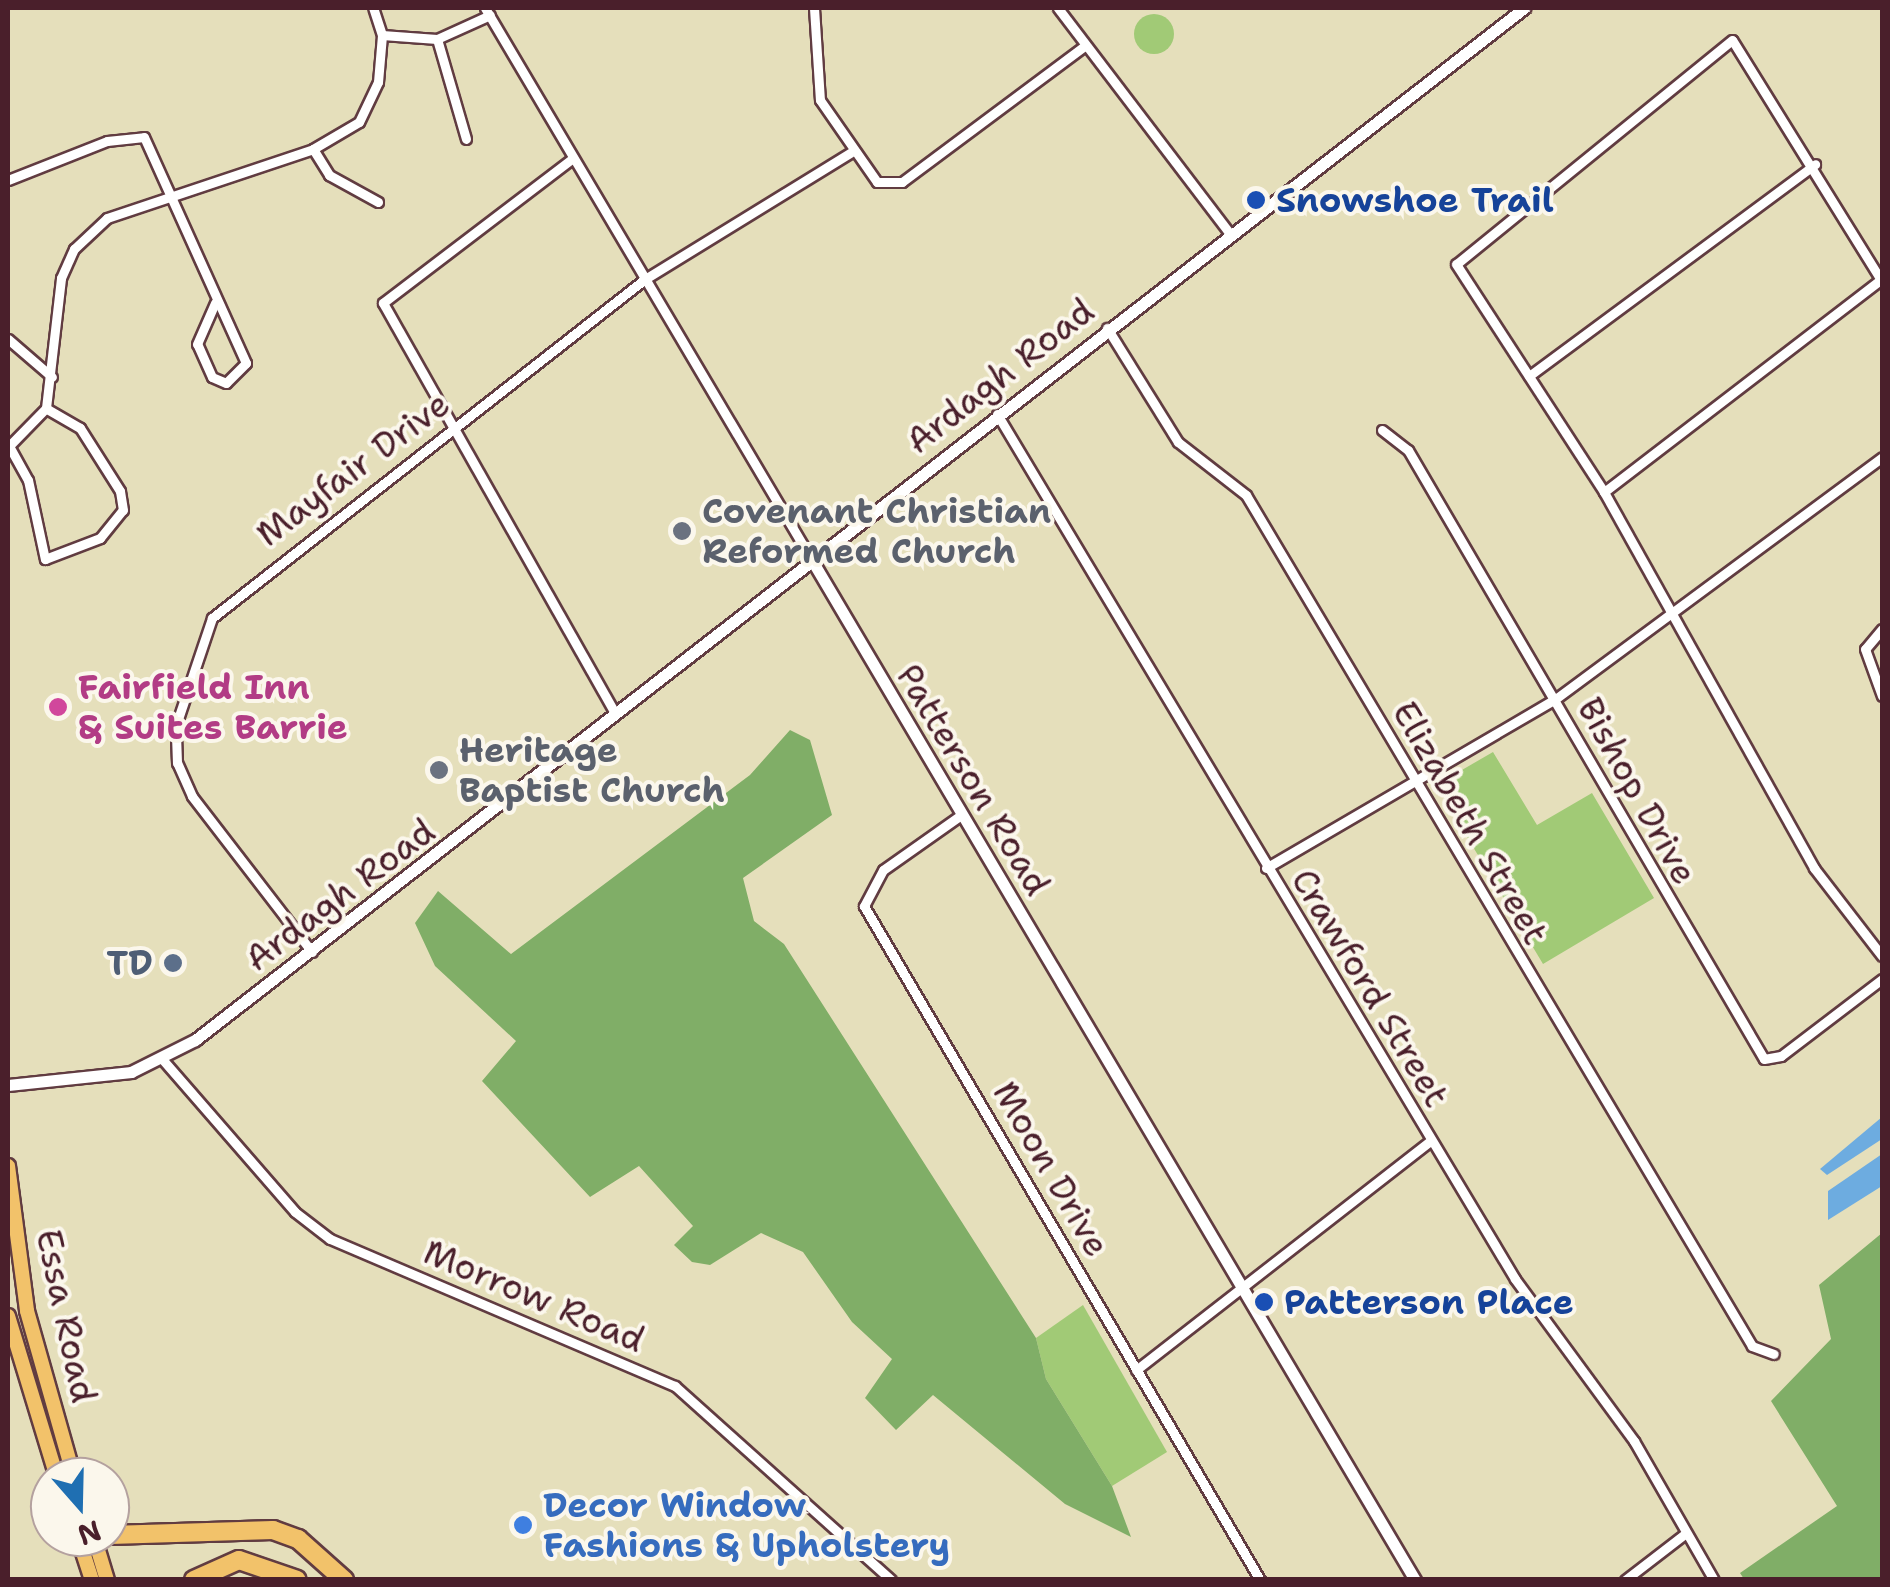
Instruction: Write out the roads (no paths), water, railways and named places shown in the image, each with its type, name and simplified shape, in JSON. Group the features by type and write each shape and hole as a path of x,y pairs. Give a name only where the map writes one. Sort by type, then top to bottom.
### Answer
{"highway":[{"path":"130,1534 274,1530 298,1539 344,1580"},
{"path":"194,1580 239,1560 296,1580"}],"main road":[{"name":"Essa Road","path":"8,1166 27,1311 68,1457"},
{"name":"Essa Road","path":"8,1316 51,1457"}],"street":[{"path":"46,408 80,428 120,491 123,510 100,538 45,559 28,480 8,447 46,408 61,278 74,248 107,218 314,149 359,122 378,82 382,35 373,8"},
{"path":"814,8 813,74 850,154 877,182 902,182 1086,45"},
{"path":"1058,8 1230,234"},
{"name":"Ardagh Road","path":"8,1084 97,1079 164,1060 312,952 810,558 1524,8"},
{"path":"382,35 437,38 488,11"},
{"name":"Patterson Road","path":"488,11 1415,1580"},
{"path":"437,38 466,139"},
{"path":"1604,492 1882,279 1815,164 1732,40 1456,264 1604,492 1814,868 1882,956"},
{"path":"8,180 134,134 152,148 215,303 246,362 226,383 212,378 198,344 215,303"},
{"path":"314,149 329,175 378,202"},
{"name":"Mayfair Drive","path":"312,952 192,796 178,763 176,725 195,650 237,592 645,279 850,154"},
{"path":"573,158 384,303 452,430 616,714"},
{"path":"1529,376 1815,164"},
{"name":"Elizabeth Street","path":"1107,328 1174,438 1245,492 1410,783 1752,1346 1774,1354"},
{"path":"8,339 52,377"},
{"name":"Crawford Street","path":"997,414 1430,1141 1714,1580"},
{"name":"Bishop Drive","path":"1382,430 1408,450 1764,1059 1781,1056 1882,979"},
{"path":"1266,868 1554,700 1672,616 1882,456"},
{"path":"1882,629 1865,649 1882,696"},
{"name":"Moon Drive","path":"961,815 883,870 864,906 1260,1580"},
{"name":"Morrow Road","path":"164,1060 295,1212 330,1238 675,1386 891,1580"},
{"path":"1136,1370 1430,1141"},
{"path":"1625,1580 1686,1533"}],"water":[{"path":"1882,1117 1882,1139 1827,1175 1820,1169"},
{"path":"1882,1154 1882,1186 1828,1220 1828,1191"}],"place":[{"name":"Snowshoe Trail","path":"1256,200"},
{"name":"Covenant Christian Reformed Church","path":"682,531"},
{"name":"Fairfield Inn & Suites Barrie","path":"58,707"},
{"name":"Heritage Baptist Church","path":"439,770"},
{"name":"TD","path":"173,963"},
{"name":"Patterson Place","path":"1264,1302"},
{"name":"Decor Window Fashions & Upholstery","path":"523,1525"}]}
